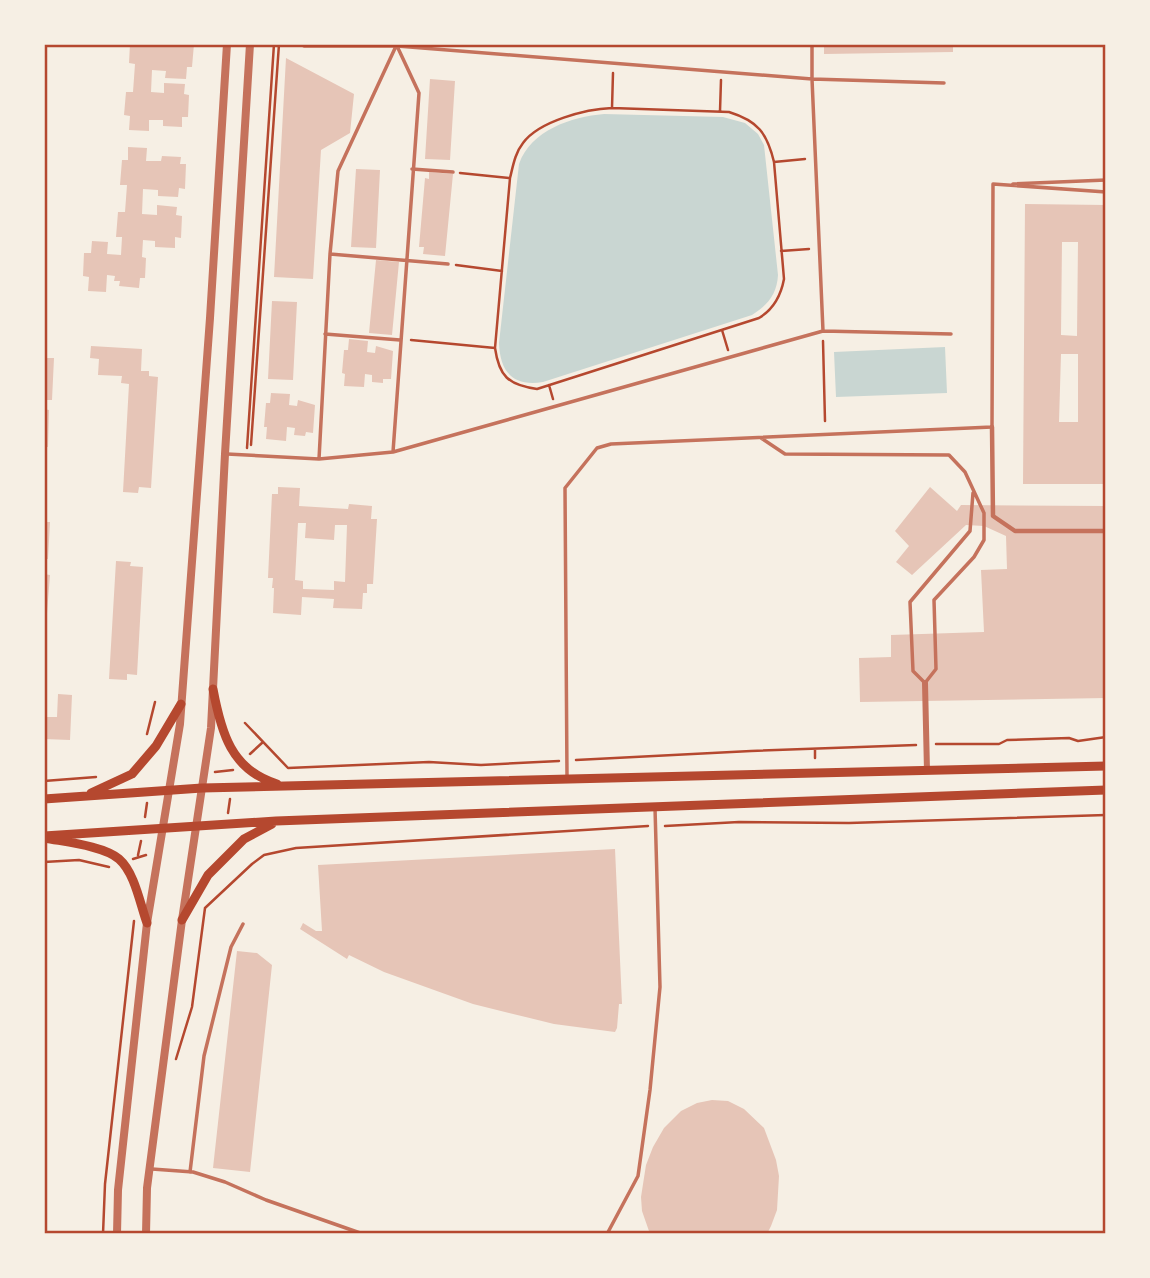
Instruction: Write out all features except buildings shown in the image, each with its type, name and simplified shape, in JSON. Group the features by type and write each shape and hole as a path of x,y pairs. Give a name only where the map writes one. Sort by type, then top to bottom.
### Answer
{"main road":[{"path":"213,689 218,717 236,757 259,779 285,787"},
{"path":"86,795 132,774 156,746 181,704"},
{"path":"44,799 202,788 1106,766"},
{"path":"44,837 276,821 1106,790"},
{"path":"182,920 208,875 244,839 276,821"},
{"path":"44,837 106,851 119,859 128,871 147,923"}],"street":[{"path":"117,1234 118,1189 147,923 170,789 181,704 227,44"},
{"path":"146,1234 149,1168 211,728 250,44"},
{"path":"992,428 993,516 1015,531 1106,531"},
{"path":"925,683 927,771"}],"lane":[{"path":"812,44 823,331"},
{"path":"319,459 330,254 338,171 397,45"},
{"path":"304,46 397,45 812,79 944,83"},
{"path":"393,452 419,93 397,45"},
{"path":"412,169 453,172"},
{"path":"993,184 1106,180"},
{"path":"993,184 1106,192"},
{"path":"567,780 565,488 597,448 611,444 992,428 993,184"},
{"path":"330,254 448,264"},
{"path":"225,454 319,459 393,452 823,331 951,334"},
{"path":"325,334 400,340"},
{"path":"760,438 785,454 949,456 965,472 984,513 984,540 974,557 934,600 936,669 925,683 913,671 910,602 970,531 973,493"},
{"path":"607,1234 638,1176 650,1090 660,987 655,807"},
{"path":"190,1172 204,1056 231,947 243,924"},
{"path":"149,1168 190,1172 225,1182 266,1200 362,1234"}],"path":[{"path":"249,455 274,44"},
{"path":"249,455 279,44"},
{"path":"612,108 613,63"},
{"path":"720,111 721,72"},
{"path":"612,108 720,111 746,117 761,130 774,162 784,279 782,292 768,313 722,330 537,389 520,387 505,378 497,364 495,348 510,178 516,155 530,135 543,127 587,111 612,108"},
{"path":"774,162 816,158"},
{"path":"453,172 510,178"},
{"path":"781,251 821,248"},
{"path":"448,264 502,271"},
{"path":"722,330 730,357"},
{"path":"823,331 825,421"},
{"path":"400,340 495,348"},
{"path":"549,385 555,406"},
{"path":"144,743 150,729 155,702"},
{"path":"245,723 288,768 429,762 481,765 545,762"},
{"path":"952,744 999,744 1007,740 1069,738 1078,741 1106,737"},
{"path":"248,756 263,741"},
{"path":"593,760 902,746"},
{"path":"815,748 815,758"},
{"path":"221,772 232,771 238,766"},
{"path":"44,781 100,776"},
{"path":"138,855 149,791"},
{"path":"684,825 1106,815"},
{"path":"175,1063 192,1007 205,908 264,855 296,848 643,827"},
{"path":"130,860 138,855 150,855"},
{"path":"44,862 79,860 114,868"},
{"path":"237,869 241,875"},
{"path":"103,1234 105,1184 134,915"}],"shaded area":[{"path":"604,114 723,117 745,123 758,134 764,145 778,275 776,288 767,303 752,315 543,382 523,382 505,369 499,343 519,164 525,152 542,134 578,118"},
{"path":"945,347 947,393 836,397 834,352"}]}
